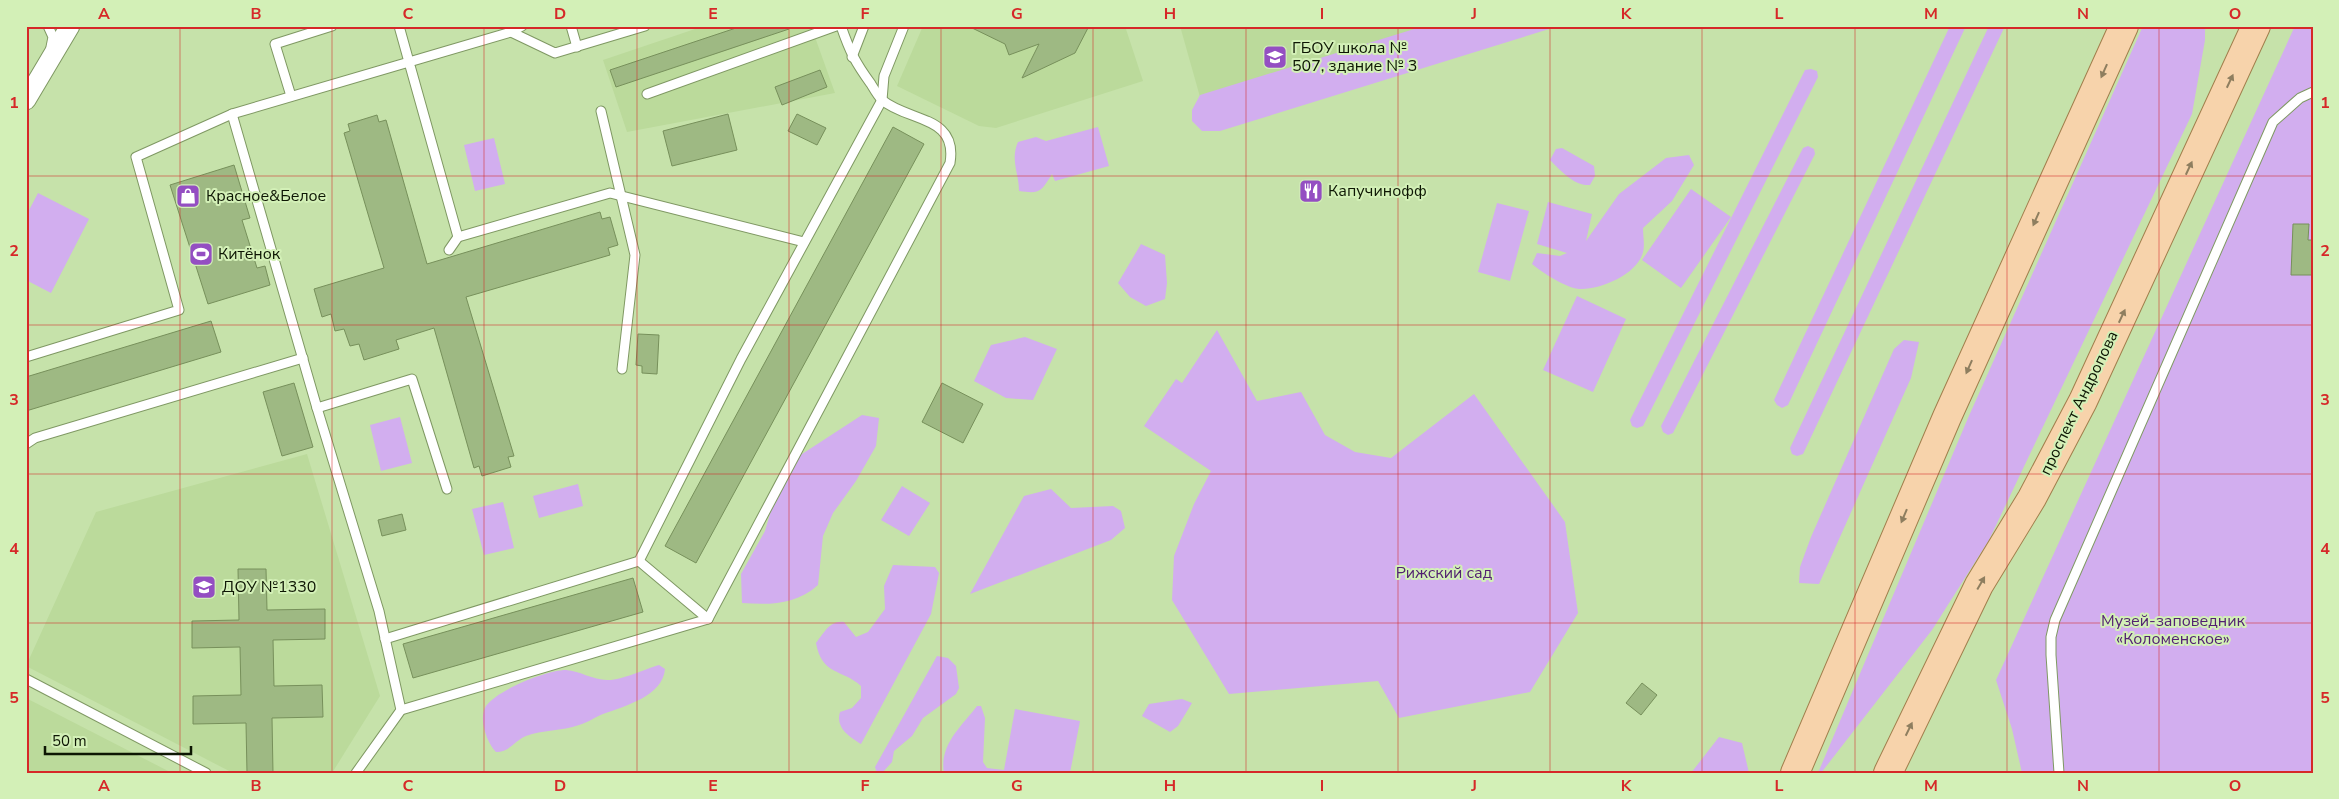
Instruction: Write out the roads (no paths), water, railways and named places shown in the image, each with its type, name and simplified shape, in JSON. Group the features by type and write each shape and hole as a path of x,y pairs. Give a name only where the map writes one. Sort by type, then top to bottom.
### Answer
{"main road":[{"path":"1795,773 1946,416 2124,26"},
{"name":"проспект Андропова","path":"1888,773 1979,585 2032,498 2083,401 2256,26"}],"street":[{"path":"26,100 70,26"}],"lane":[{"path":"48,26 53,37 50,60"},
{"path":"292,96 275,44 332,26"},
{"path":"399,26 458,237"},
{"path":"26,357 179,310 136,157 232,114 511,32 522,26"},
{"path":"571,26 578,48"},
{"path":"511,32 555,53 578,48 645,26"},
{"path":"647,94 836,26"},
{"path":"356,773 401,710 708,619 950,163 952,154 950,140 942,129 882,100 852,57 842,26"},
{"path":"852,57 864,26"},
{"path":"386,639 639,561 740,359 882,100 884,76 904,26"},
{"path":"2059,773 2051,655 2051,637 2056,620 2273,122 2300,98 2313,92"},
{"path":"601,111 635,255 622,369"},
{"path":"232,114 317,408 379,610 401,710"},
{"path":"449,250 458,237 610,193 804,242"},
{"path":"26,444 35,438 304,358"},
{"path":"317,408 412,379 447,489"},
{"path":"639,561 708,619"},
{"path":"26,679 206,773"}],"place":[{"name":"ГБОУ школа № 507, здание № 3","path":"1275,57"},
{"name":"Капучинофф","path":"1311,191"},
{"name":"Красное&Белое","path":"188,196"},
{"name":"Китёнок","path":"201,254"},
{"name":"ДОУ №1330","path":"204,587"}],"park label":[{"name":"Рижский сад","path":"1444,573"},
{"name":"Музей-заповедник «Коломенское»","path":"2173,630"}]}
